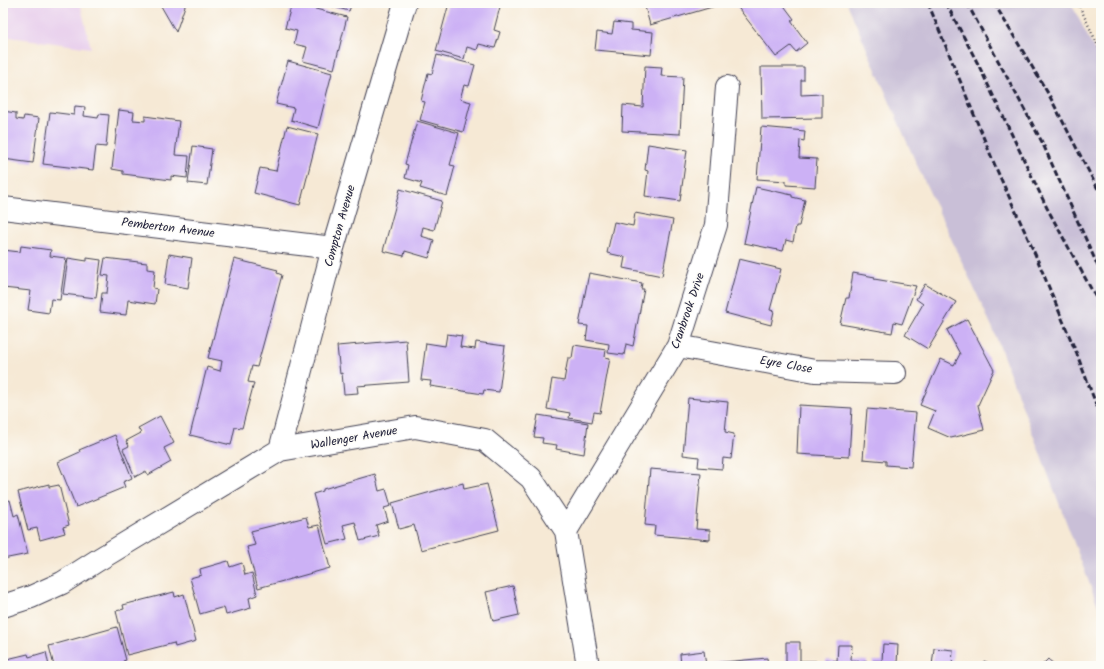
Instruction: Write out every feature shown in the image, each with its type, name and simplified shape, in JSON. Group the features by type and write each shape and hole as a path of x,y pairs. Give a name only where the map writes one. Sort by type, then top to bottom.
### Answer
{"street":[{"name":"Compton Avenue","path":"280,450 333,248 405,3"},
{"name":"Cranbrook Drive","path":"566,531 678,346 716,225 727,87"},
{"name":"Pemberton Avenue","path":"3,208 333,248"},
{"name":"Eyre Close","path":"678,346 815,371 895,373"},
{"name":"Wallenger Avenue","path":"3,606 31,597 62,583 280,450 415,427 485,440 531,478 566,531 588,666"}],"path":[{"path":"1078,3 1101,52"}],"shaded area":[{"path":"3,3 80,3 91,48 3,36"},
{"path":"847,3 1071,3 1101,63 1101,614 993,329 916,163"}],"building":[{"path":"167,3 186,3 176,32 161,6"},
{"path":"292,3 347,17 334,69 303,61 307,47 294,44 297,31 285,28"},
{"path":"319,3 352,3 349,11"},
{"path":"449,3 501,3 494,30 500,32 495,48 479,44 477,50 467,47 464,59 436,51"},
{"path":"644,3 726,3 650,25"},
{"path":"738,3 782,3 794,19 791,21 807,43 796,52 791,46 776,57 736,5"},
{"path":"614,22 631,24 631,30 653,32 651,55 595,50 597,32 612,34"},
{"path":"437,55 475,65 469,86 464,85 460,99 471,102 463,132 420,120 425,102 421,101 428,73 432,74"},
{"path":"288,61 332,73 318,128 291,120 294,108 276,104"},
{"path":"645,66 662,67 661,76 683,77 680,134 622,131 623,105 643,107"},
{"path":"761,67 804,67 804,80 801,80 801,95 822,94 822,118 762,119"},
{"path":"75,106 85,107 84,116 98,118 99,114 109,115 106,147 96,146 93,170 43,164 50,112 74,115"},
{"path":"119,110 134,112 133,120 145,121 145,116 179,121 175,155 189,156 187,178 171,176 171,180 123,174 123,171 112,169"},
{"path":"3,111 16,113 16,119 23,120 24,116 39,118 33,163 3,159"},
{"path":"417,121 459,133 450,165 455,166 447,196 420,188 422,183 405,178 408,165 405,164"},
{"path":"287,126 318,134 300,205 254,193 260,168 276,171"},
{"path":"761,127 805,131 804,141 800,140 799,158 817,159 815,187 786,185 786,181 757,179"},
{"path":"648,144 687,150 680,201 645,196 648,171 645,170"},
{"path":"193,146 212,149 207,185 188,183"},
{"path":"756,187 792,195 792,197 805,200 799,226 796,226 793,242 786,240 783,251 744,243"},
{"path":"400,189 442,201 434,230 423,227 421,236 434,240 429,258 405,251 404,256 383,251"},
{"path":"635,213 673,220 662,276 623,268 625,257 607,253 614,222 633,226"},
{"path":"21,246 51,250 50,256 66,258 60,300 51,299 49,313 28,310 31,291 3,288 3,250 20,252"},
{"path":"169,254 192,258 188,288 165,284"},
{"path":"68,258 87,261 87,258 101,260 96,298 63,294"},
{"path":"105,258 147,263 147,269 155,270 153,288 157,289 155,304 128,300 126,315 100,312 102,293 107,293 109,276 102,275"},
{"path":"234,259 278,270 277,273 282,275 257,367 252,366 248,382 254,383 242,428 235,427 231,445 190,435 207,367 220,371 221,367 222,361 208,358"},
{"path":"739,259 781,269 770,310 774,311 771,325 725,313"},
{"path":"589,273 642,283 641,289 644,289 633,346 626,344 624,355 608,353 609,344 586,340 588,326 579,325"},
{"path":"853,273 875,277 874,279 916,286 902,324 894,322 892,333 840,324 846,298 849,298"},
{"path":"925,284 956,302 928,349 905,335 923,304 916,299"},
{"path":"967,319 994,370 978,405 984,430 951,438 928,428 935,411 920,405 941,359 954,365 960,354 947,330"},
{"path":"447,334 462,336 460,347 475,349 476,342 505,346 499,392 484,390 483,394 430,386 431,381 421,380 426,343 445,346"},
{"path":"406,340 409,382 357,386 358,393 344,394 337,346"},
{"path":"574,345 606,350 605,357 610,358 600,413 594,412 592,422 569,418 570,413 547,409 552,379 564,381 568,358 572,358"},
{"path":"688,398 728,402 725,432 734,434 731,459 723,458 722,469 698,467 699,457 683,455"},
{"path":"799,405 852,408 849,457 797,454"},
{"path":"867,409 916,413 911,467 886,465 886,461 863,459"},
{"path":"538,415 588,423 584,454 556,449 557,445 542,443 543,438 534,437"},
{"path":"160,416 174,443 164,448 171,462 148,475 146,471 135,477 123,449 129,446 126,441 141,433 138,428"},
{"path":"115,435 132,478 123,482 125,487 76,507 58,462 80,452 79,450"},
{"path":"650,469 701,473 696,529 710,530 710,540 654,535 655,526 645,525"},
{"path":"375,474 379,491 386,489 391,506 384,508 388,521 376,525 379,536 360,541 355,522 343,525 347,539 327,544 313,494 323,491 323,489"},
{"path":"463,483 464,489 487,484 499,530 421,550 414,525 399,529 392,503"},
{"path":"49,484 49,487 59,485 69,525 63,527 65,533 40,540 37,528 28,530 18,492"},
{"path":"10,500 14,516 18,514 28,554 3,559 3,502"},
{"path":"306,517 309,527 319,525 330,568 258,588 247,547 255,545 251,531"},
{"path":"228,561 230,567 242,563 245,575 252,573 257,595 249,598 251,608 226,615 224,607 200,614 190,578 201,575 200,569"},
{"path":"513,586 519,615 493,621 486,592"},
{"path":"174,592 175,597 184,594 196,641 175,647 174,643 127,655 116,611 124,609 123,605"},
{"path":"117,627 126,660 123,661 125,666 54,666 49,646"},
{"path":"786,642 800,642 800,661 816,661 816,666 786,666"},
{"path":"883,644 898,645 897,664 915,666 873,666 873,661 882,661"},
{"path":"838,645 852,645 851,660 867,661 867,666 826,666 826,660 837,661"},
{"path":"934,648 953,650 952,666 932,666"},
{"path":"704,651 706,666 681,666 680,654"},
{"path":"46,652 49,666 3,666 3,660 28,654 29,657"},
{"path":"767,658 768,666 713,666 713,663"},
{"path":"1048,659 1056,666 1041,666"},
{"path":"984,661 997,666 981,666"}],"railway":[{"path":"928,3 996,168 1035,254 1076,352 1101,417"},
{"path":"946,3 978,64 1047,208 1101,307"},
{"path":"967,3 1042,142 1101,273"},
{"path":"994,3 1049,95 1101,195"}]}
